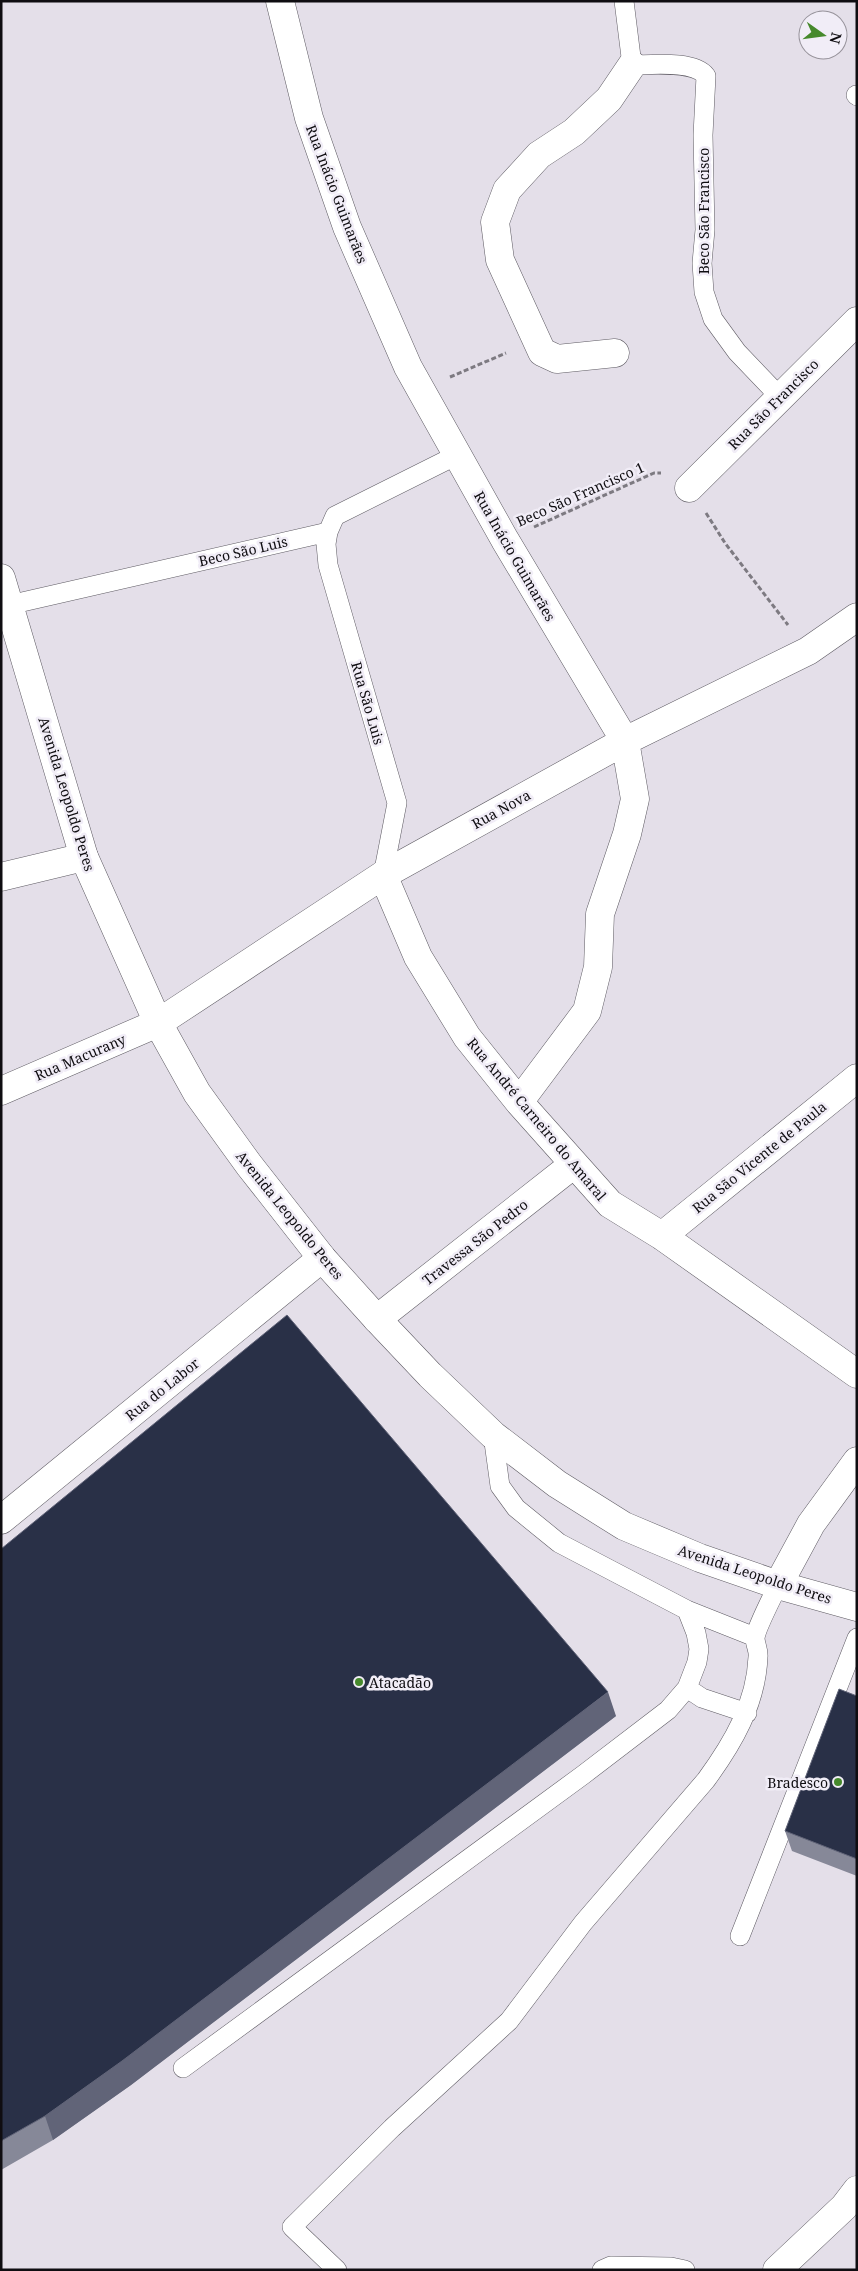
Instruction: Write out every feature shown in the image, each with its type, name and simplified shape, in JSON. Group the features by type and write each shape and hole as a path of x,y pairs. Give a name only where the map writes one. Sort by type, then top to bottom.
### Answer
{"street":[{"name":"Rua Inácio Guimarães","path":"280,1 309,118 347,228 408,367 505,540 625,741 635,799 626,834 600,914 598,967 587,1011 519,1102"},
{"path":"615,353 557,359 542,352 500,260 496,222 507,190 539,155 574,132 609,99 632,65"},
{"name":"Rua São Francisco","path":"690,488 857,321"},
{"name":"Avenida Leopoldo Peres","path":"1,578 5,605 84,857 158,1023 197,1093 248,1164 322,1258 377,1319 493,1435 557,1484 624,1526 700,1558 778,1585 857,1607"},
{"name":"Rua Nova","path":"158,1023 383,875 625,741 808,651 857,616"},
{"path":"1,877 84,857"},
{"name":"Rua André Carneiro do Amaral","path":"383,875 418,957 467,1037 519,1102 610,1204 662,1236 857,1374"},
{"name":"Rua Macurany","path":"1,1091 158,1023"},
{"name":"Rua São Vicente de Paula","path":"662,1236 857,1078"},
{"name":"Travessa São Pedro","path":"377,1319 574,1164"},
{"name":"Rua do Labor","path":"1,1520 322,1258"},
{"path":"778,1585 810,1524 857,1461"},
{"path":"777,2270 844,2207 857,2190"}],"lane":[{"path":"624,1 632,65"},
{"name":"Beco São Francisco","path":"632,65 687,66 700,70 706,76 703,135 705,230 702,263 704,292 708,308 718,326 737,352 780,398"},
{"path":"328,532 335,516 457,455"},
{"name":"Beco São Luis","path":"5,605 328,532"},
{"name":"Rua São Luis","path":"328,532 326,544 328,565 397,803 383,875"},
{"path":"493,1435 500,1486 516,1508 559,1543 687,1610 755,1637"},
{"path":"337,2270 292,2227 392,2128 509,2020 583,1923 706,1780 727,1750 747,1713 757,1673 759,1655 755,1637 778,1585"},
{"path":"183,2068 649,1726 668,1710 687,1688 697,1662 696,1633 687,1610"},
{"path":"740,1936 857,1638"},
{"path":"687,1688 702,1698 747,1713"},
{"path":"602,2270 610,2266 685,2270"}],"path":[{"path":"465,371 536,339"},
{"name":"Beco São Francisco 1","path":"505,540 654,473 674,474 690,488"},
{"path":"690,488 725,544 808,651"}],"building":[{"path":"287,1315 608,1692 122,2061 45,2116 1,2141 1,1549"},
{"name":"Bradesco","path":"839,1689 857,1696 857,1859 785,1831"}],"place":[{"name":"Atacadão","path":"359,1682"},
{"name":"Bradesco","path":"838,1782"}]}
